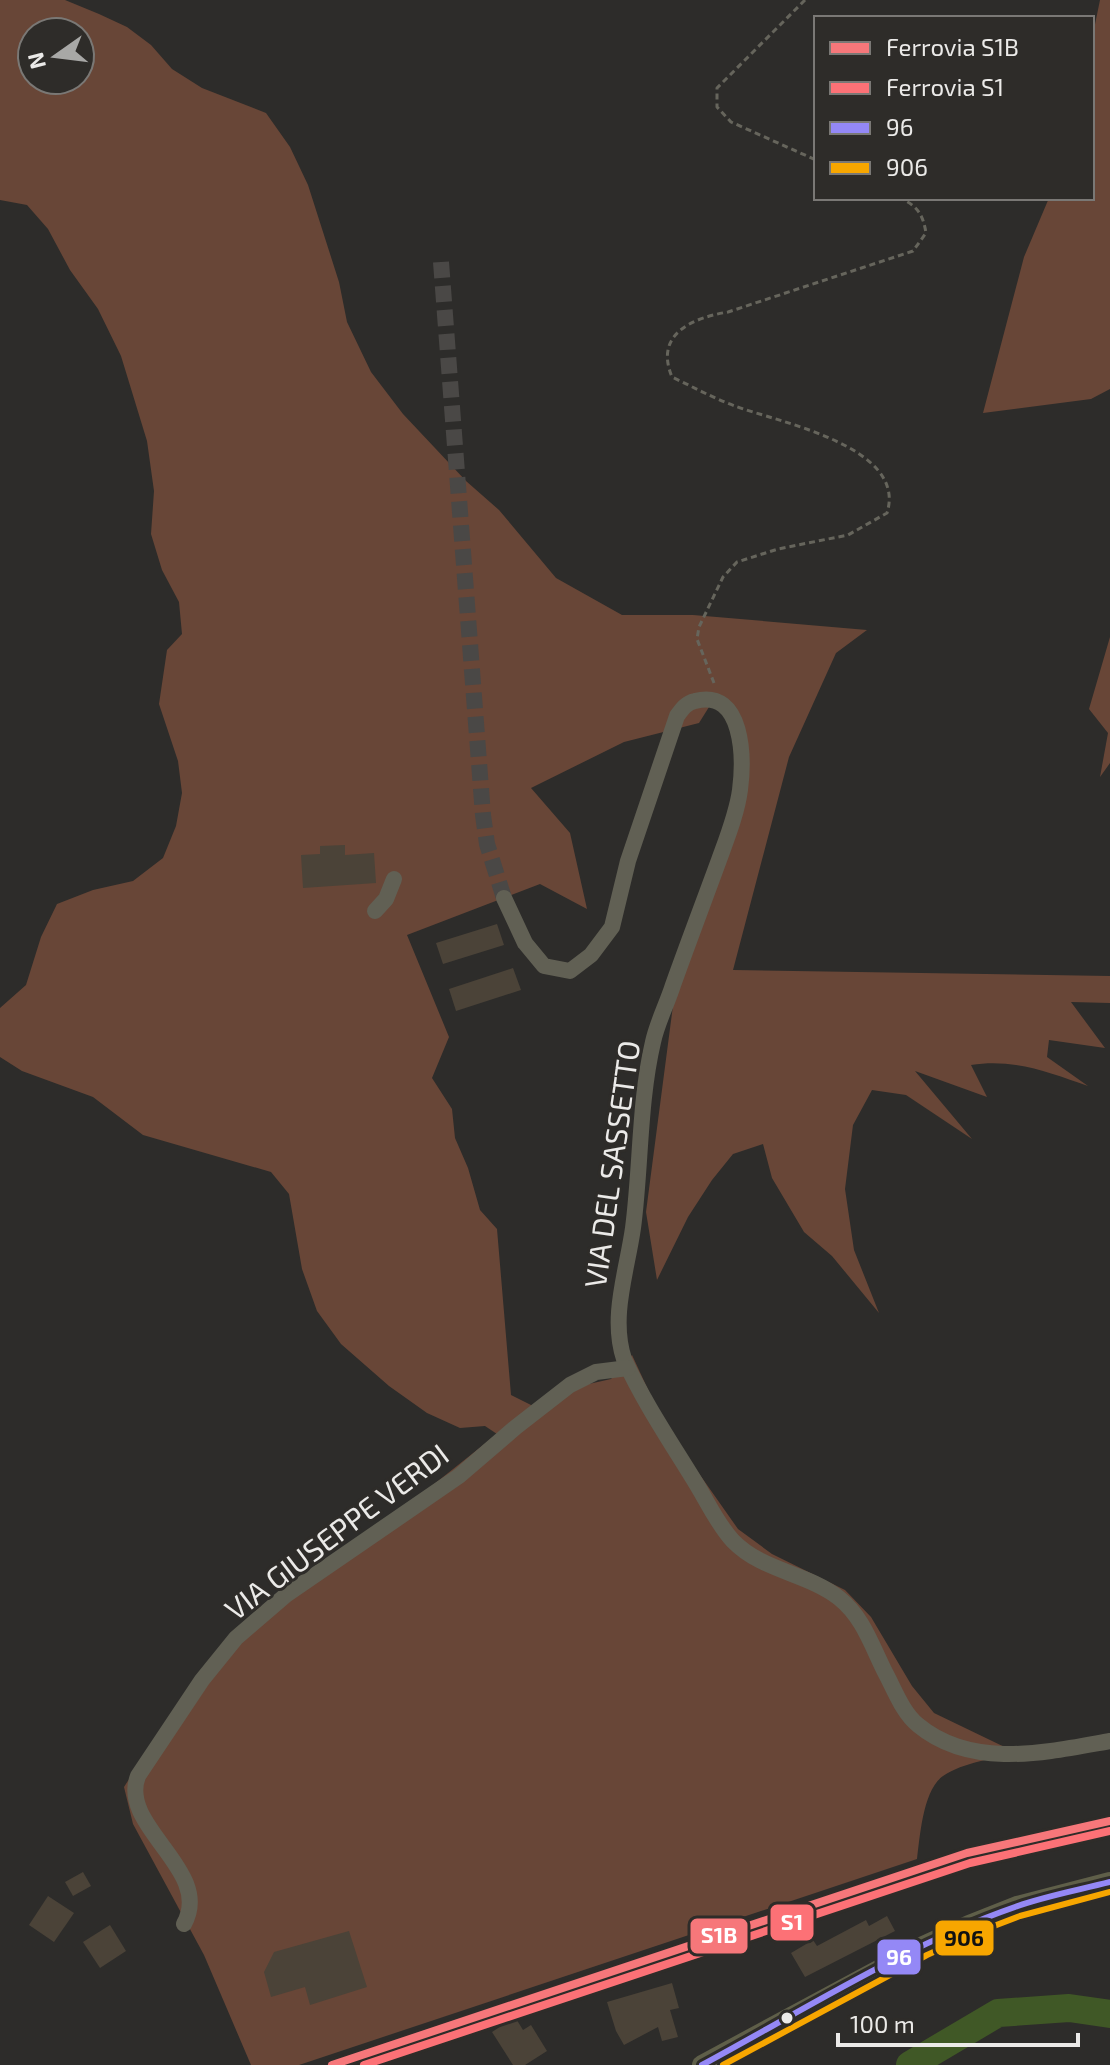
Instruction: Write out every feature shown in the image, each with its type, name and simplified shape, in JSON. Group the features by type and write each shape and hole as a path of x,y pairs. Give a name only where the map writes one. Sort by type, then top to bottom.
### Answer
{"main road":[{"path":"702,2065 923,1946 969,1925 1017,1906 1110,1882"}],"lane":[{"path":"504,898 525,943 544,966 570,971 591,955 612,927 628,861 677,716 690,702 715,699"},
{"name":"VIA DEL SASSETTO","path":"715,699 724,705 738,727 741,743 740,793 723,849 653,1041 633,1228 618,1319 618,1343 628,1368 733,1541 756,1558 839,1598 866,1628 888,1679 915,1724 936,1738 960,1748 986,1753 1031,1755 1110,1741"},
{"path":"375,911 386,899 394,879"},
{"name":"VIA GIUSEPPE VERDI","path":"184,1924 192,1904 187,1883 139,1810 133,1787 202,1680 236,1638 286,1595 459,1476 570,1385 596,1372 628,1368"}],"path":[{"path":"805,0 717,88 717,107 731,122 814,159"},
{"path":"715,699 713,681 697,639 709,603 723,577 737,562 778,549 848,535 887,513 890,504 884,477 871,462 842,444 733,406 672,377 667,364 671,339 681,329 711,314 728,312 913,251 926,233 923,215 903,200"}],"shaded area":[{"path":"0,0 65,0 127,27 151,45 172,69 202,88 266,113 290,147 308,185 339,282 347,322 371,372 403,414 466,481 499,510 556,578 622,615 693,615 867,630 836,653 789,757 733,970 1110,976 1110,1003 1071,1002 1105,1048 1049,1040 1047,1057 1088,1086 1016,1065 971,1065 987,1097 915,1071 972,1139 906,1095 872,1090 853,1125 845,1189 854,1250 879,1313 832,1256 804,1232 772,1178 763,1144 733,1154 712,1180 688,1217 657,1280 646,1212 677,975 738,800 738,727 714,699 699,723 624,742 531,788 570,833 587,909 540,884 407,935 449,1037 432,1078 452,1109 455,1138 468,1168 480,1210 497,1229 511,1395 533,1406 571,1388 611,1379 632,1355 681,1448 738,1529 772,1554 845,1590 871,1617 912,1686 934,1713 1017,1753 960,1767 936,1783 924,1814 917,1859 299,2065 251,2065 204,1955 133,1824 124,1787 170,1715 220,1649 497,1434 485,1426 460,1428 427,1413 389,1386 341,1344 317,1311 302,1269 289,1194 271,1172 143,1135 93,1097 22,1071 0,1057 0,1008 26,985 41,937 57,904 93,890 133,881 163,858 176,826 182,793 178,761 159,704 167,650 182,634 179,602 162,570 151,534 154,491 147,441 121,356 98,309 70,270 48,229 27,205 0,200"},
{"path":"1100,0 1110,0 1110,389 1091,399 983,413 1024,257 1048,200 1094,200 1094,29"},
{"path":"1110,637 1110,763 1100,777 1108,733 1089,709"}],"building":[{"path":"345,845 345,855 374,853 376,883 303,888 301,855 320,854 320,846"},
{"path":"497,924 504,945 443,964 436,943"},
{"path":"513,968 521,990 456,1011 449,989"},
{"path":"83,1872 91,1886 73,1896 65,1882"},
{"path":"48,1896 74,1913 54,1942 29,1925"},
{"path":"887,1916 895,1931 805,1977 791,1953 813,1940 817,1946 866,1920 869,1926"},
{"path":"110,1925 126,1951 100,1968 83,1942"},
{"path":"349,1931 367,1987 310,2005 305,1987 271,1997 264,1972 274,1952"},
{"path":"672,1983 679,2008 670,2010 678,2037 662,2041 658,2027 624,2045 607,2002"},
{"path":"515,2017 523,2030 531,2025 547,2051 525,2065 513,2065 492,2032"}],"waterway":[{"path":"910,2065 998,2013 1069,2008 1110,2014"}],"tunnel":[{"path":"441,262 483,815 487,844 504,898"}],"railway":[{"path":"363,2065 970,1862 1110,1830"}],"rail line":[{"name":"S1B","path":"332,2065 967,1853 1110,1821"},
{"name":"S1","path":"364,2065 970,1863 1110,1831"}],"transit line":[{"name":"96","path":"702,2065 895,1959 975,1922 1026,1903 1110,1882"},
{"name":"906","path":"723,2065 927,1955 973,1934 1020,1916 1110,1892"}]}
